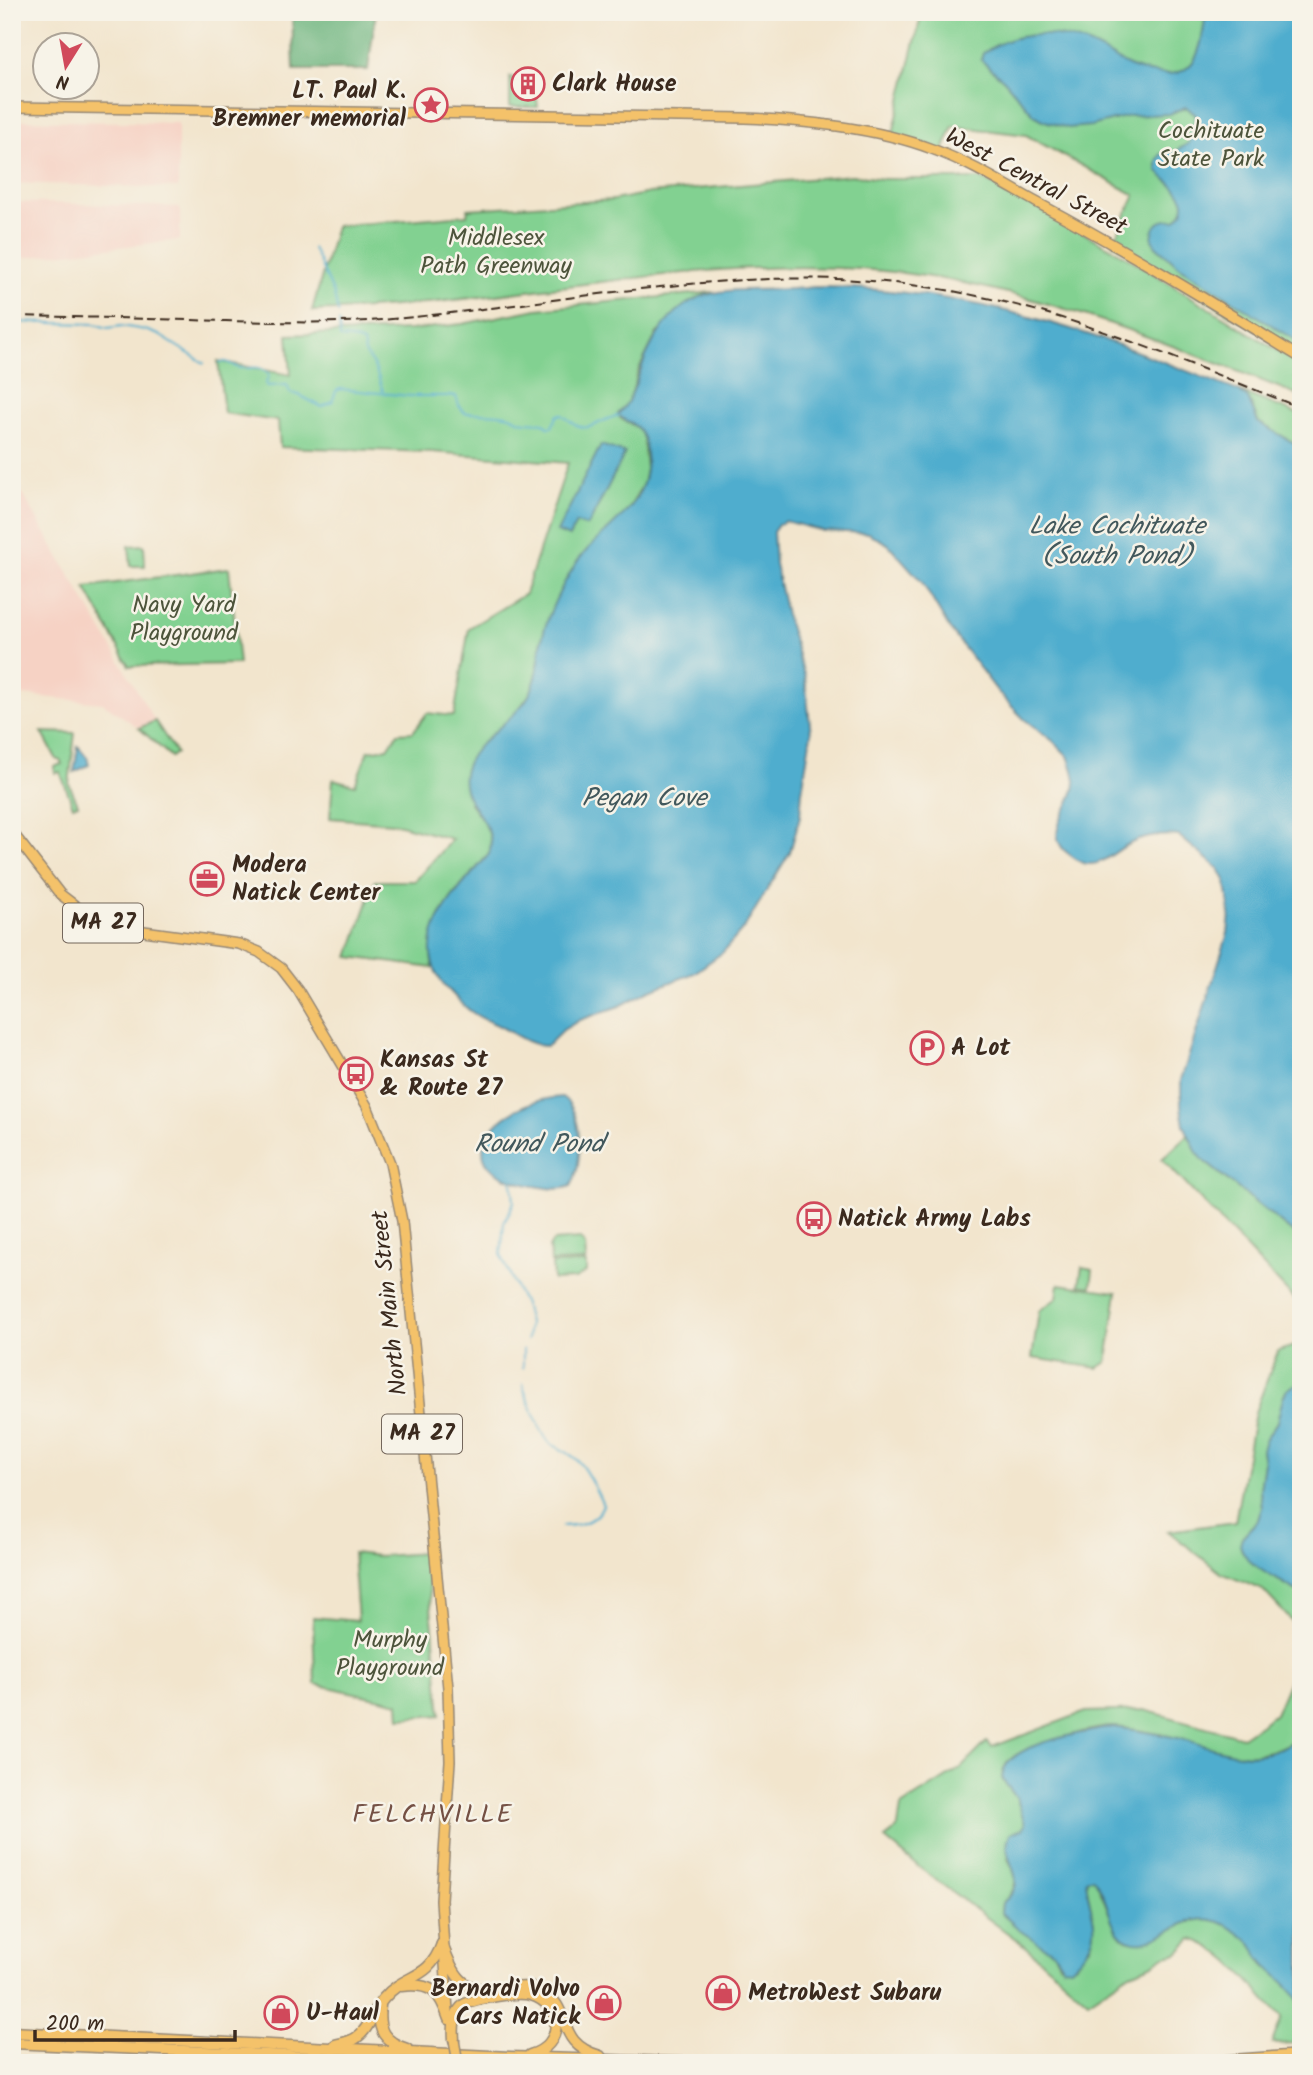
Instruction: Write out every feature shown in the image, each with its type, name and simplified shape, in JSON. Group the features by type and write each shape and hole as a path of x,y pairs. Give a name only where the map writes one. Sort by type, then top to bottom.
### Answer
{"highway":[{"path":"321,2048 357,2038 381,2001 397,1986 423,1972 433,1963 442,1944"},
{"path":"442,1944 452,1970 464,1984 482,1990 523,1987 541,1991 551,1998 558,2008 567,2032 576,2046 592,2054 621,2060"},
{"path":"397,1986 421,1985 432,1990 441,1998 449,2019"},
{"path":"454,2040 454,2022 465,2004 517,1995 533,1996 546,2003 552,2011 556,2025 555,2035 540,2052 510,2057"},
{"path":"381,2001 379,2025 386,2039 417,2053"},
{"path":"12,2032 417,2053 703,2063"},
{"path":"12,2043 436,2063"},
{"path":"1191,2063 1301,2055"},
{"path":"348,2058 366,2063"}],"main road":[{"name":"West Central Street","path":"12,107 734,117 806,122 880,135 932,149 985,174 1119,246 1301,358"},
{"name":"North Main Street","path":"12,832 60,894 90,918 122,928 239,944 259,952 277,964 294,983 354,1084 384,1147 394,1178 402,1221 447,1675 450,1760 442,1880 442,1944 449,2019 458,2063"}],"shaded area":[{"path":"12,120 178,123 178,188 12,183"},
{"path":"12,202 180,207 180,240 12,259"},
{"path":"12,476 155,721 139,728 103,703 12,694"}],"green space":[{"path":"292,12 376,12 368,70 294,70"},
{"name":"Cochituate State Park","path":"922,12 1301,12 1301,358 1113,243 1135,195 1026,135 953,126 942,153 892,138"},
{"path":"510,77 518,79 518,92 523,93 523,98 537,99 538,107 510,107"},
{"name":"Middlesex Path Greenway","path":"852,175 883,179 982,179 999,187 1122,254 1301,365 1301,396 1139,334 1030,299 918,275 860,269 791,267 723,270 449,301 312,311 336,226 467,215 468,209 614,200 650,193"},
{"path":"713,292 697,298 657,333 639,369 630,399 620,418 640,429 643,437 646,469 643,484 627,512 588,549 567,579 549,616 537,677 531,693 501,728 470,803 489,833 489,854 446,905 439,919 431,950 433,968 349,957 375,881 415,881 452,839 393,823 330,818 333,779 355,785 368,751 388,748 398,733 413,732 427,713 454,716 469,628 525,594 568,463 432,452 280,447 278,421 224,413 218,361 291,375 288,335 410,330 462,324 537,309"},
{"path":"1238,391 1301,415 1301,447 1258,422 1248,398"},
{"path":"144,545 145,566 131,566 129,546"},
{"name":"Navy Yard Playground","path":"229,568 239,664 129,666 85,587"},
{"path":"155,721 176,753 171,757 139,728"},
{"path":"42,732 75,733 69,784 78,804 73,806 60,772 55,773 54,767 62,764 57,760"},
{"path":"1188,1135 1204,1161 1301,1239 1301,1309 1162,1159"},
{"path":"580,1239 585,1245 586,1261 551,1262 549,1247 553,1241"},
{"path":"586,1263 586,1272 575,1279 553,1280 552,1264"},
{"path":"1082,1267 1093,1269 1091,1287 1079,1285"},
{"path":"1059,1284 1117,1292 1107,1362 1098,1368 1032,1358 1039,1311 1057,1298"},
{"path":"1301,1344 1301,1381 1287,1390 1277,1422 1265,1441 1260,1490 1262,1507 1258,1520 1242,1537 1241,1549 1257,1567 1301,1594 1301,1631 1263,1590 1221,1573 1168,1531 1235,1522 1255,1412 1278,1351"},
{"name":"Murphy Playground","path":"353,1553 378,1556 426,1553 441,1715 400,1718 399,1703 315,1684 313,1617 358,1621"},
{"path":"1301,1653 1301,1734 1288,1744 1273,1750 1249,1755 1233,1754 1179,1738 1115,1727 1065,1737 1013,1757 1005,1767 1002,1780 1020,1802 1025,1824 1008,1859 1014,1871 1015,1882 1011,1893 1002,1903 1001,1913 1054,1953 1060,1965 1075,1965 1091,1946 1094,1924 1086,1885 1087,1877 1095,1879 1119,1933 1132,1941 1155,1937 1194,1920 1222,1922 1246,1938 1263,1963 1295,1993 1301,2014 1301,2043 1272,2044 1282,2017 1230,1962 1206,1945 1192,1939 1178,1953 1165,1956 1130,1973 1088,2001 1021,1943 885,1839 898,1827 901,1806 961,1768 987,1742 992,1747 1085,1712 1144,1710 1242,1737 1275,1714"}],"water":[{"name":"Cochituate State Park","path":"1206,12 1301,12 1301,344 1179,266 1152,240 1158,223 1175,220 1182,213 1184,206 1180,193 1157,170 1157,161 1161,154 1176,151 1189,143 1196,115 1186,107 1169,114 1129,116 1091,126 1068,128 1034,115 1004,80 981,60 983,53 1007,41 1045,35 1085,43 1140,70 1176,73 1192,63 1197,55"},
{"name":"Lake Cochituate (South Pond)","path":"814,287 885,290 955,300 1025,316 1093,336 1238,391 1248,398 1258,422 1301,447 1301,1239 1204,1161 1196,1151 1184,1125 1181,1080 1228,933 1230,914 1226,882 1219,869 1179,836 1160,836 1136,841 1102,861 1090,864 1080,862 1065,851 1057,834 1074,791 1074,772 1068,756 1024,719 998,692 949,628 922,582 888,544 868,533 823,531 785,521 773,532 775,564 787,619 805,678 811,734 800,816 790,852 744,928 723,952 694,973 648,991 620,1006 580,1020 563,1030 547,1046 526,1040 478,1016 447,988 435,970 431,952 433,934 440,917 489,854 491,841 488,830 465,788 464,776 468,762 479,746 526,700 536,678 548,619 566,580 586,551 637,498 643,485 646,470 644,440 633,424 618,414 632,392 649,350 665,324 682,307 700,297 741,290"},
{"path":"601,445 625,453 589,524 585,526 576,523 569,537 557,532"},
{"path":"78,746 87,757 89,765 74,772"},
{"name":"Round Pond","path":"562,1097 569,1104 578,1126 578,1165 571,1186 557,1189 534,1186 505,1177 488,1165 483,1151 487,1136 499,1122 538,1101"},
{"path":"1301,1381 1301,1594 1256,1567 1243,1552 1240,1544 1242,1537 1258,1520 1262,1507 1260,1490 1265,1440 1277,1422 1287,1390"},
{"path":"1113,1727 1256,1755 1286,1745 1301,1734 1301,2004 1293,1992 1260,1959 1251,1943 1216,1921 1201,1919 1186,1923 1149,1941 1137,1942 1124,1938 1114,1926 1101,1891 1092,1877 1086,1880 1094,1936 1083,1956 1071,1968 1063,1967 1054,1953 1022,1932 1001,1913 1002,1903 1011,1894 1016,1878 1007,1844 1010,1834 1022,1829 1025,1824 1017,1800 1002,1780 1005,1767 1029,1748 1065,1736"}],"waterway":[{"path":"313,248 334,294 338,313"},
{"path":"12,322 94,324 108,328 121,326 145,330 159,335 204,363"},
{"path":"339,322 340,338 363,343 383,391"},
{"path":"220,362 241,368 261,369 269,375 267,386 287,385 290,393 322,407 332,402 336,391 340,389 410,396 456,396 465,413 511,416 521,421 544,423 548,427 552,427 557,416 561,414 581,427 619,416"},
{"path":"512,1181 514,1202 504,1223 501,1255 525,1307 529,1323 527,1340"},
{"path":"523,1349 523,1368"},
{"path":"523,1383 538,1424 547,1439 578,1461 603,1505 600,1511 586,1522 562,1526"}],"railway":[{"path":"12,316 283,322 361,321 717,282 851,280 919,286 1017,305 1160,352 1301,408"}],"place":[{"name":"Clark House","path":"528,84"},
{"name":"LT. Paul K. Bremner memorial","path":"431,105"},
{"name":"Modera Natick Center","path":"207,879"},
{"name":"A Lot","path":"927,1048"},
{"name":"Kansas St & Route 27","path":"356,1074"},
{"name":"Natick Army Labs","path":"814,1219"},
{"name":"MetroWest Subaru","path":"723,1993"},
{"name":"Bernardi Volvo Cars Natick","path":"604,2003"},
{"name":"U-Haul","path":"281,2013"}],"district":[{"name":"FELCHVILLE","path":"433,1815"}],"water label":[{"name":"Pegan Cove","path":"644,799"}]}
